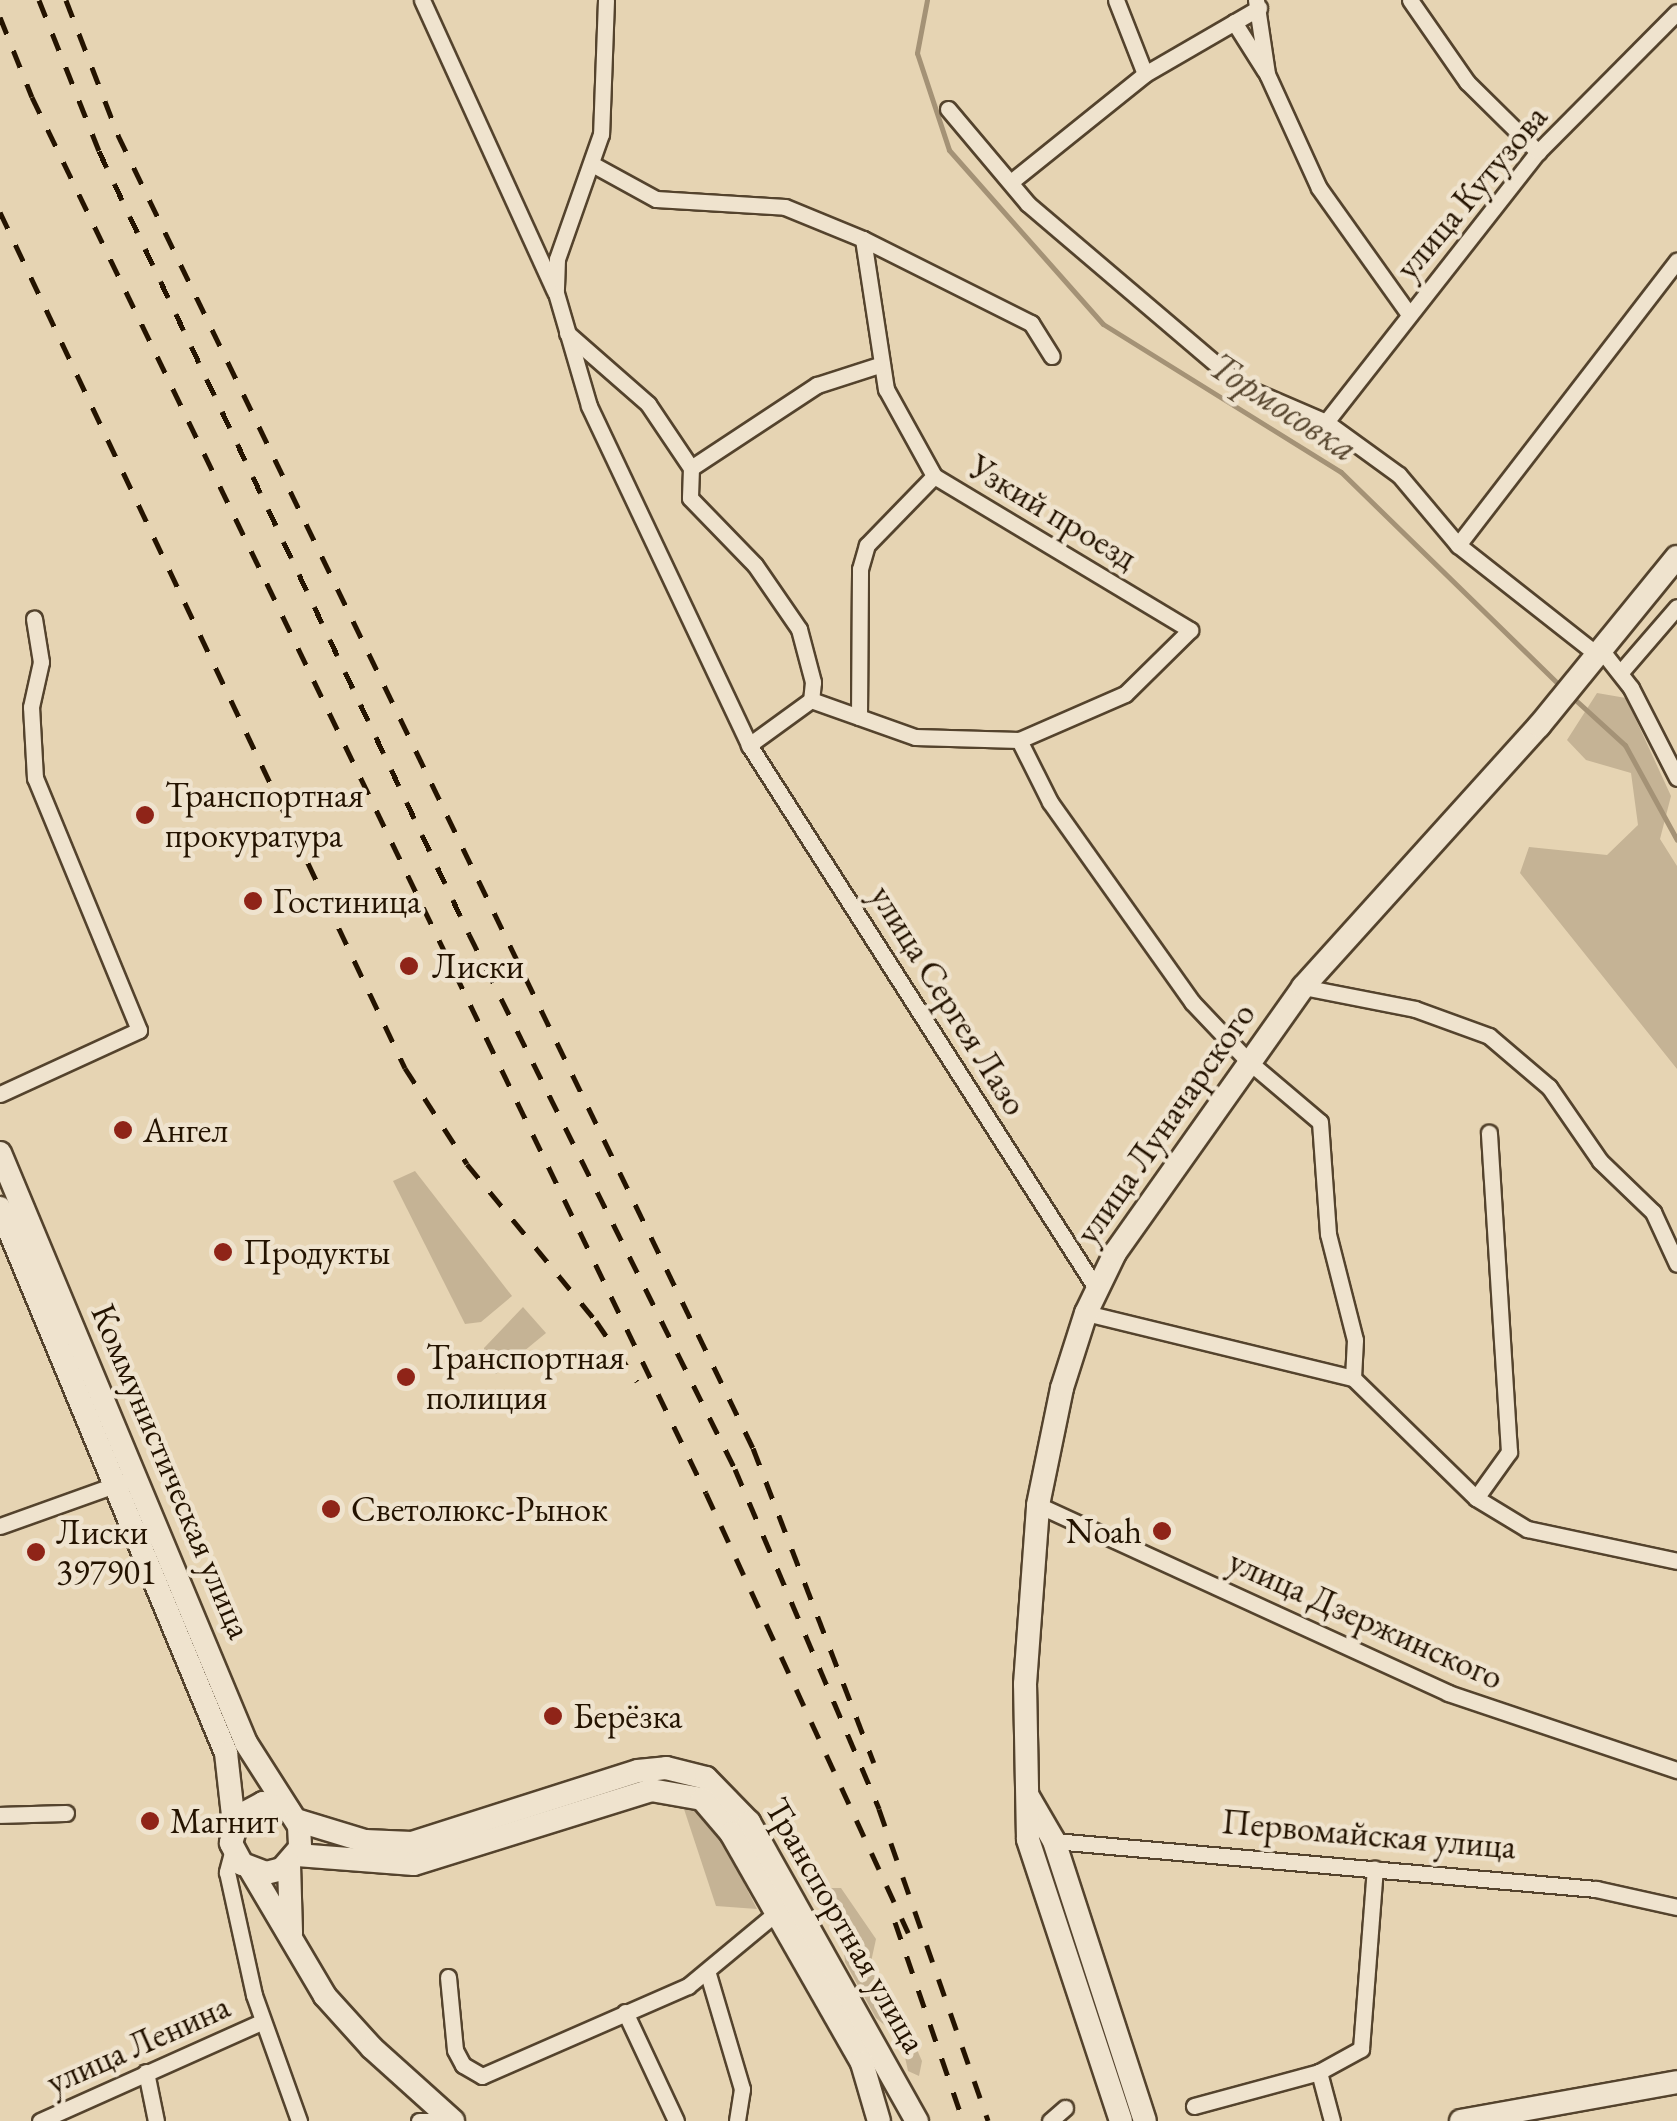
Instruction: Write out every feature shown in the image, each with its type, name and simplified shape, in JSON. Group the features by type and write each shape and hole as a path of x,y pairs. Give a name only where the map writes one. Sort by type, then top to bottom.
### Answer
{"main road":[{"name":"улица Луначарского","path":"1120,2121 1028,1839 1025,1684 1038,1505 1058,1403 1086,1312 1096,1288 1248,1062 1303,988 1539,726 1677,557"},
{"name":"Коммунистическая улица","path":"0,1153 128,1480 226,1752 234,1824"},
{"name":"Коммунистическая улица","path":"0,1208 246,1743 293,1815"},
{"name":"Транспортная улица","path":"293,1815 365,1841 412,1843 638,1770 666,1768 706,1778 749,1822 917,2121"},
{"name":"Транспортная улица","path":"293,1860 414,1864 627,1796 679,1791 712,1807 777,1912 862,2063 878,2121"},
{"path":"1027,1795 1054,1841 1145,2121"},
{"path":"292,1947 293,1815 254,1805 234,1824 233,1849 250,1869 292,1947 372,2048 453,2121"},
{"path":"1028,1839 1054,1841"},
{"path":"250,1869 266,1873 293,1860"},
{"path":"1461,2121 1677,2082"}],"street":[{"path":"556,293 563,226 592,164 604,102 606,0"},
{"path":"1116,0 1144,74"},
{"path":"1410,0 1467,82 1538,152"},
{"path":"425,1 556,293"},
{"path":"1012,181 1144,74 1234,22 1257,4 1267,74"},
{"name":"улица Кутузова","path":"1326,422 1538,152 1677,12"},
{"path":"1234,22 1267,74 1319,188 1409,314"},
{"path":"948,110 1028,204 1242,386 1326,422 1399,475 1458,545 1600,653 1620,673 1677,778"},
{"path":"592,164 656,200 785,207 863,239 1031,323 1052,356"},
{"name":"Узкий проезд","path":"863,239 886,389 934,476 1190,630 1124,694 1019,740"},
{"path":"1458,545 1677,262"},
{"name":"улица Сергея Лазо","path":"556,293 565,331 634,509 749,745 1096,1288"},
{"path":"565,331 648,404 691,468 690,498 755,566 799,629 814,682 811,700 749,745"},
{"path":"691,468 817,385 882,364"},
{"path":"860,717 860,569 867,545 934,476"},
{"path":"1620,673 1677,607"},
{"path":"0,1094 139,1030 34,778 31,707 42,662 34,619"},
{"path":"811,700 915,737 1019,740 1050,802 1192,1002 1248,1062 1320,1122 1328,1234 1355,1340 1353,1378"},
{"path":"1303,988 1415,1009 1489,1036 1550,1087 1600,1161 1652,1212 1677,1264"},
{"path":"1476,1498 1509,1452 1505,1303 1487,1182 1489,1133"},
{"path":"1086,1312 1353,1378 1476,1498 1527,1530 1677,1562"},
{"path":"0,1526 128,1480"},
{"name":"улица Дзержинского","path":"1038,1505 1448,1693 1677,1770"},
{"path":"0,1814 66,1813"},
{"name":"Первомайская улица","path":"1054,1841 1596,1890 1677,1907"},
{"path":"233,1849 227,1872 261,2022 299,2121"},
{"path":"1194,2106 1319,2072 1361,2049 1376,1869"},
{"path":"448,1977 455,2050 463,2065 482,2076 708,1974 777,1912"},
{"path":"708,1974 742,2089 737,2121"},
{"path":"625,2012 676,2121"},
{"name":"улица Ленина","path":"40,2121 261,2022"},
{"path":"146,2072 156,2121"},
{"path":"1319,2072 1332,2121"},
{"path":"1050,2121 1065,2108"},
{"path":"418,2121 434,2121"}],"shaded area":[{"path":"1597,693 1626,698 1671,796 1660,839 1677,866 1677,1069 1520,873 1529,847 1607,855 1638,825 1631,773 1586,760 1567,740"},
{"path":"415,1171 512,1296 481,1322 465,1324 393,1181"},
{"path":"523,1307 546,1333 496,1374 484,1365 484,1348"},
{"path":"682,1803 701,1811 717,1830 757,1909 716,1906"},
{"path":"820,1888 841,1888 876,1939 869,1971 882,1980 904,2020 922,2061 919,2076 908,2071 901,2039 876,2018 845,1962 842,1927 818,1903"}],"waterway":[{"name":"Тормосовка","path":"927,0 917,53 949,150 1103,324 1341,472 1562,688"},
{"name":"Тормосовка","path":"1570,695 1625,745 1677,840"}],"railway":[{"path":"39,0 99,151 469,934 735,1469 879,1809 988,2121"},
{"path":"66,0 118,135 753,1448 874,1763"},
{"path":"0,17 32,97 706,1493 908,1933"},
{"path":"0,212 405,1068 467,1164 596,1321 637,1381"},
{"path":"895,1922 963,2121"}],"place":[{"name":"Транспортная прокуратура","path":"145,815"},
{"name":"Гостиница","path":"253,901"},
{"name":"Лиски","path":"409,966"},
{"name":"Ангел","path":"123,1130"},
{"name":"Продукты","path":"223,1252"},
{"name":"Транспортная полиция","path":"406,1377"},
{"name":"Светолюкс-Рынок","path":"331,1509"},
{"name":"Noah","path":"1162,1531"},
{"name":"Лиски 397901","path":"36,1552"},
{"name":"Берёзка","path":"553,1716"},
{"name":"Магнит","path":"150,1821"}]}
